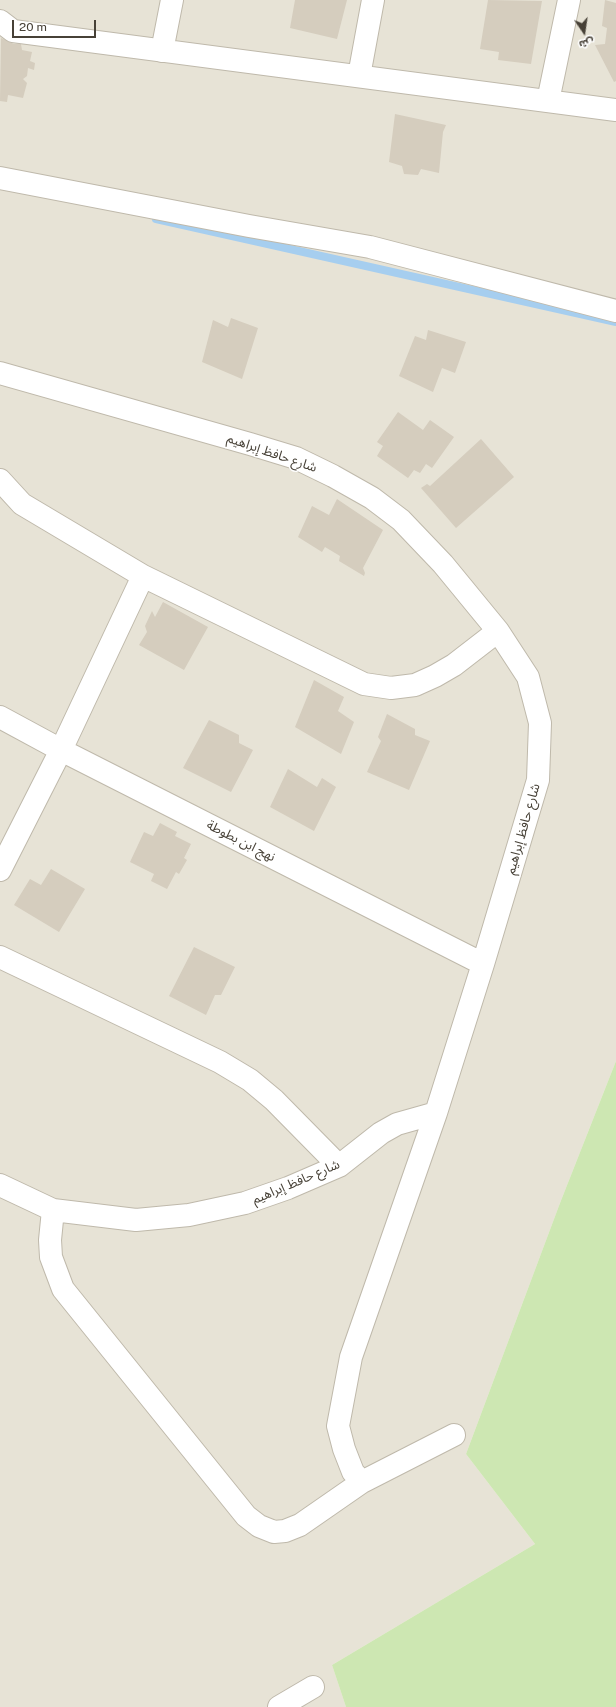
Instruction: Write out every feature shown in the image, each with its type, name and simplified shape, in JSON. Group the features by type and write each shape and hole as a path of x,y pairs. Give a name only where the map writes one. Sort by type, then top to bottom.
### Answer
{"street":[{"path":"162,51 172,0"},
{"path":"359,76 373,0"},
{"path":"548,101 569,0"},
{"path":"0,21 13,31 616,110"},
{"path":"0,178 249,226 370,247 616,311"},
{"name":"شارع حافظ إبراهيم","path":"0,373 296,458 333,476 372,498 401,520 443,564 498,631 528,677 540,723 538,780 483,964 436,1113 392,1127 381,1133 339,1166 288,1188 245,1204 189,1216 136,1220 53,1210 0,1185"},
{"path":"0,480 22,504 143,576 364,684 391,688 415,685 454,665 498,631"},
{"path":"0,870 61,750 143,576"},
{"name":"نهج ابن بطوطة","path":"0,716 61,750 483,964"},
{"path":"0,957 220,1062 250,1080 274,1100 339,1166"},
{"path":"362,1482 353,1472 344,1449 338,1426 351,1358 436,1113"},
{"path":"53,1210 50,1240 51,1257 63,1289 246,1516 259,1526 274,1532 285,1531 300,1525 362,1482 454,1435"},
{"path":"279,1707 313,1687"}],"shaded area":[{"path":"0,0 616,0 616,1061 560,1203 466,1454 535,1544 332,1665 346,1707 0,1707"}],"green space":[{"path":"616,1061 616,1707 346,1707 332,1665 535,1544 466,1454 560,1203"}],"building":[{"path":"295,0 347,0 337,39 290,28"},
{"path":"488,0 542,1 531,64 498,60 499,52 480,49"},
{"path":"605,0 616,3 616,81 614,82 595,45 605,44 607,28 602,26"},
{"path":"1,38 14,44 21,44 22,50 32,52 30,61 35,63 34,70 28,68 27,76 23,79 27,83 23,98 8,95 7,102 0,101"},
{"path":"395,114 446,125 443,132 439,173 421,169 418,175 404,174 402,166 389,162"},
{"path":"231,318 258,328 242,379 202,362 213,320 228,327"},
{"path":"428,330 466,342 455,373 442,368 433,392 399,376 415,336 426,340"},
{"path":"398,412 423,430 430,420 454,437 432,468 426,464 420,473 414,470 408,478 377,456 383,446 377,442"},
{"path":"481,439 514,477 456,528 421,488 427,484 430,486"},
{"path":"337,499 383,530 363,568 365,573 364,576 339,561 340,556 325,547 322,552 298,537 312,506 329,515"},
{"path":"163,602 208,627 184,670 139,645 147,632 145,626 152,611 155,617"},
{"path":"314,680 344,697 338,711 354,722 341,754 295,727"},
{"path":"387,714 415,729 415,735 430,741 409,790 367,772 381,741 378,737"},
{"path":"209,720 239,735 239,743 253,750 231,792 183,768"},
{"path":"288,769 317,787 322,778 336,787 314,831 270,807"},
{"path":"160,823 177,832 175,836 191,844 184,858 187,860 179,874 176,872 167,889 151,881 154,874 130,862 144,832 153,836"},
{"path":"51,869 85,889 59,932 14,905 30,879 41,885"},
{"path":"194,947 235,967 221,995 215,995 206,1015 169,996"}],"waterway":[{"path":"156,219 616,322"}]}
